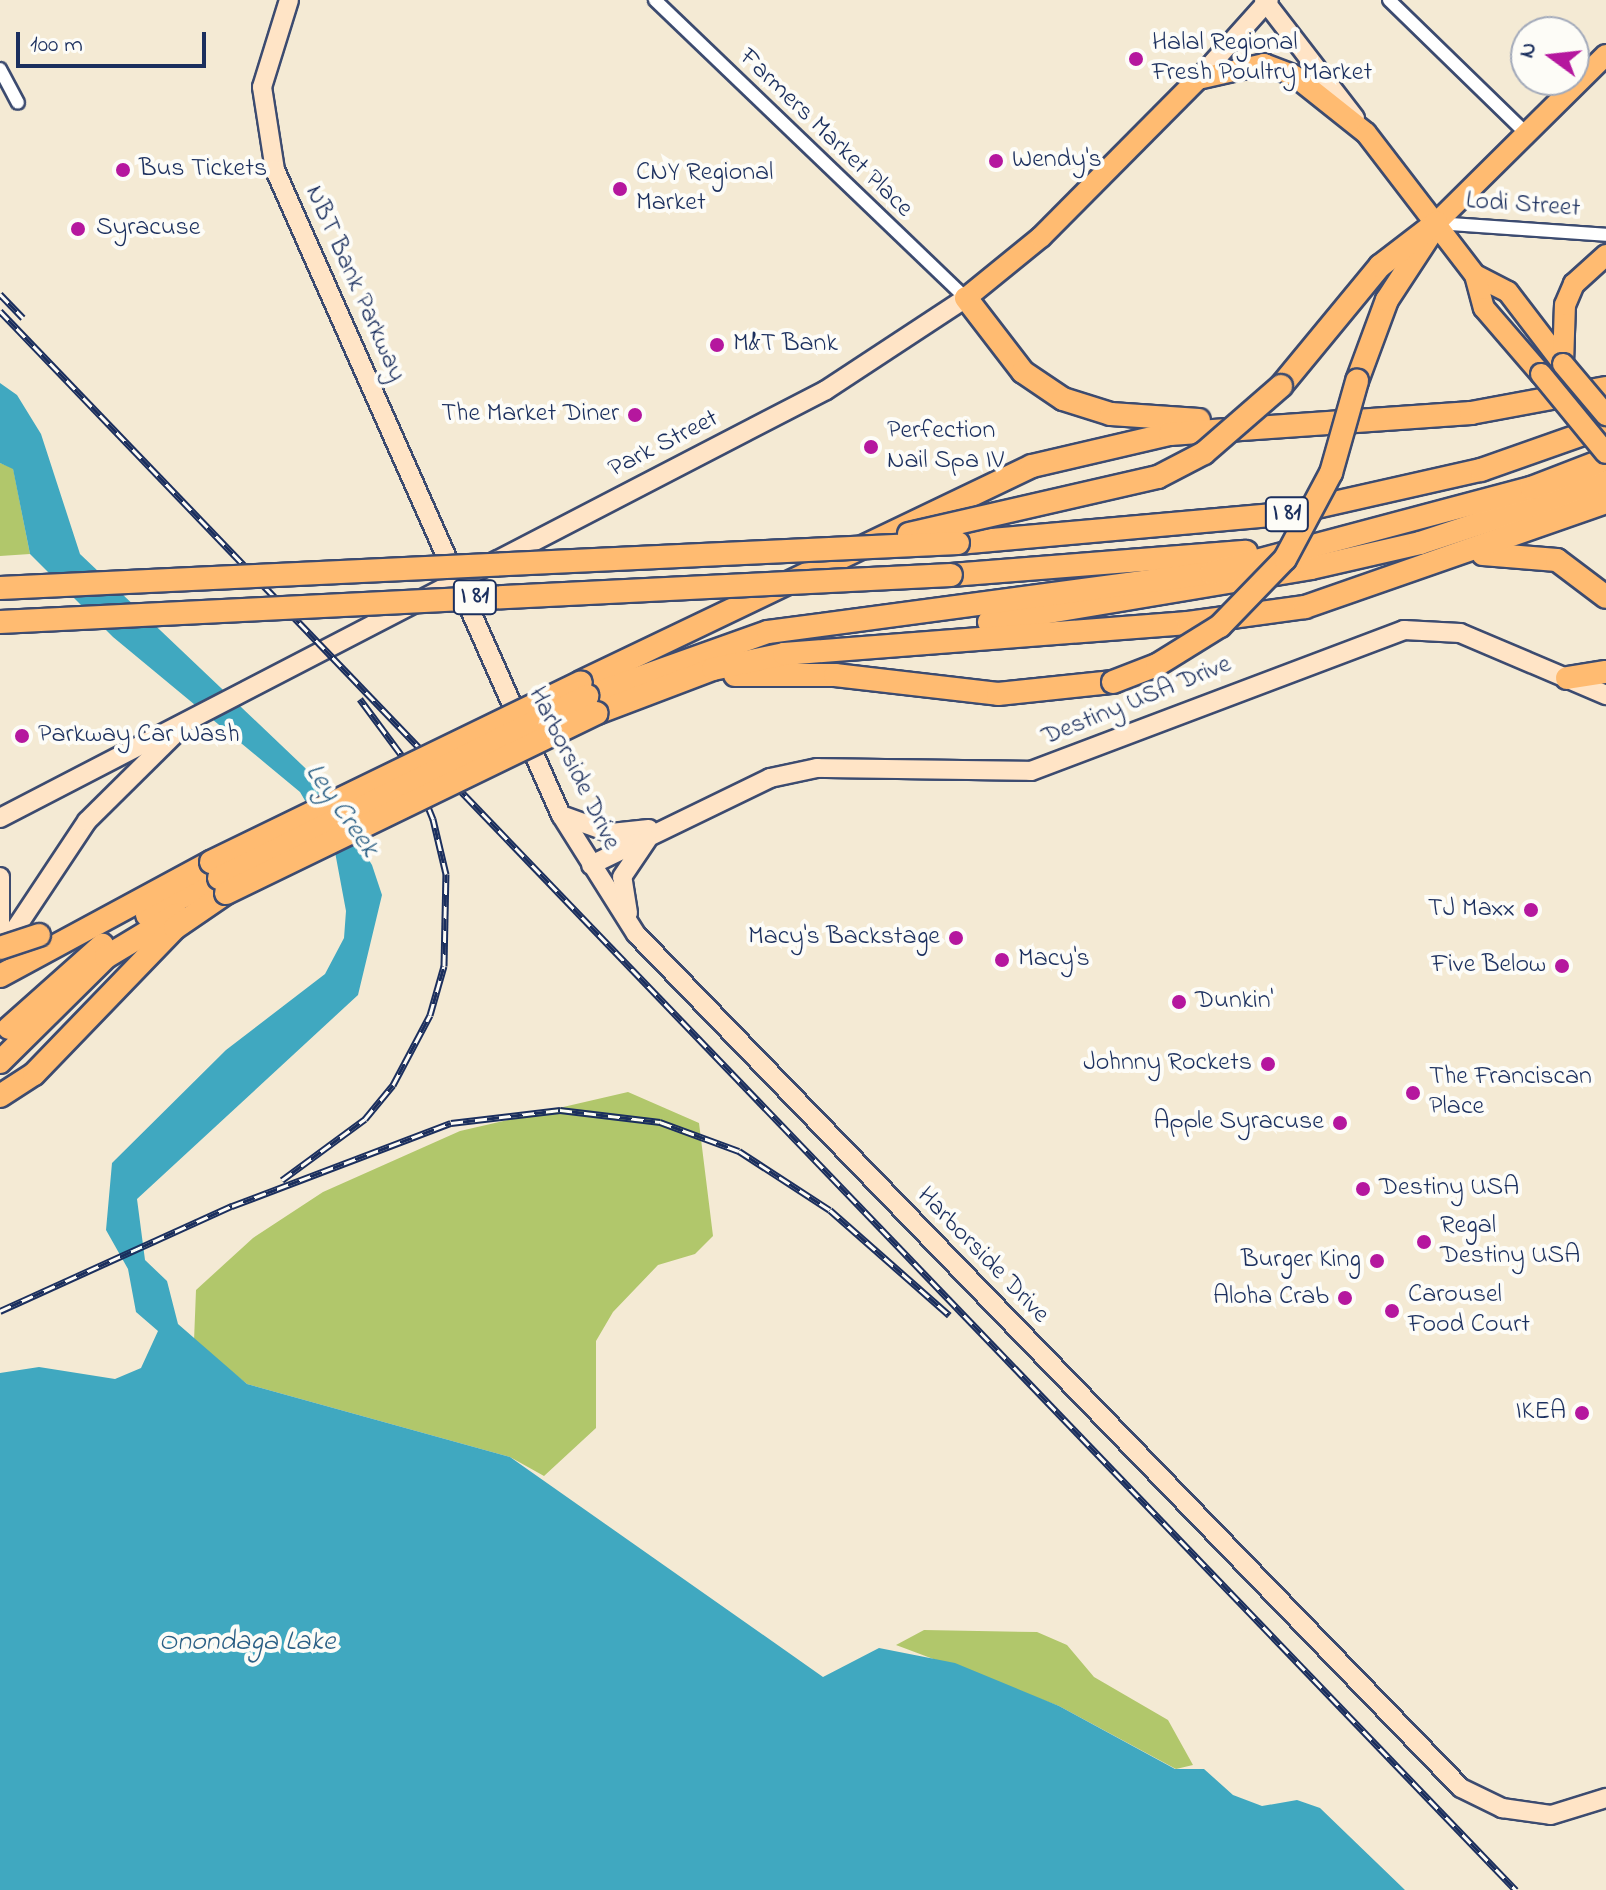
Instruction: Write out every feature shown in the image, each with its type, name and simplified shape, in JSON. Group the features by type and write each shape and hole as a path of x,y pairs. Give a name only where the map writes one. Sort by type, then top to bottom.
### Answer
{"highway":[{"path":"589,697 667,684 776,673 998,694 1113,682 1157,665 1220,626 1285,559 1328,482 1357,381 1387,300 1436,223"},
{"path":"841,547 1081,500 1158,477 1204,453 1281,386 1380,266 1436,223"},
{"path":"966,298 1023,372 1073,403 1145,418 1300,424"},
{"path":"0,1062 106,957 219,878 589,697 1032,466 1157,436 1471,413 1606,388"},
{"name":"I 81","path":"0,588 958,543 1285,514 1468,473 1606,426"},
{"name":"I 81","path":"0,622 951,575 1236,554 1412,521 1606,459"},
{"path":"850,647 1311,568 1420,543 1606,482"},
{"path":"667,684 784,654 1258,614 1344,598 1606,502"},
{"path":"0,1038 70,967 137,920 589,697 768,632 1211,573 1412,521"},
{"path":"1450,559 1539,556 1586,576 1606,597"},
{"path":"1567,678 1606,672"},
{"path":"0,976 45,942 168,884 219,878"},
{"path":"0,1096 76,1032 219,878"},
{"path":"0,950 45,942"}],"main road":[{"path":"1436,223 1606,55"},
{"path":"1198,79 1245,64 1279,68 1366,133 1475,275 1484,308 1606,453"},
{"name":"Park Street","path":"966,298 1041,237 1198,79"},
{"path":"1563,364 1565,305 1574,284 1606,255"},
{"path":"1475,275 1508,292 1606,415"}],"street":[{"name":"NBT Bank Parkway","path":"289,0 262,87 275,170 459,579"},
{"name":"Farmers Market Place","path":"655,0 966,298"},
{"path":"1389,0 1527,134"},
{"name":"Park Street","path":"1198,79 1266,1"},
{"path":"1266,1 1366,133"},
{"path":"0,69 18,103"},
{"name":"Lodi Street","path":"1436,223 1606,235"},
{"name":"Park Street","path":"0,818 826,390 966,298"},
{"name":"Harborside Drive","path":"459,579 561,815 636,934 1461,1788 1502,1808 1551,1815 1606,1798"},
{"name":"Destiny USA Drive","path":"591,865 659,827 738,789 817,768 1035,770 1404,630 1460,633 1606,695"},
{"path":"0,950 114,788 196,716"},
{"path":"561,815 611,833 659,827"},
{"path":"636,934 622,877 659,827"},
{"path":"0,877 0,925"}],"green space":[{"path":"0,463 13,468 30,554 0,556"},
{"path":"628,1092 699,1123 713,1236 695,1254 658,1265 613,1312 596,1341 596,1428 544,1476 510,1457 247,1384 194,1341 196,1290 253,1238 323,1192 460,1131"},
{"path":"924,1630 1037,1632 1067,1645 1094,1677 1168,1720 1193,1765 1176,1769 1059,1706 896,1645"}],"water":[{"name":"Onondaga Lake","path":"0,383 17,395 41,434 80,554 322,784 372,865 382,895 358,995 137,1199 145,1260 167,1281 178,1324 247,1384 510,1457 823,1677 879,1648 955,1663 1059,1706 1175,1769 1204,1769 1233,1795 1262,1806 1297,1800 1320,1808 1405,1890 0,1890 0,1373 39,1367 115,1379 141,1368 158,1331 136,1312 128,1269 106,1230 112,1163 226,1050 325,974 344,938 346,911 335,852 300,792 113,637 30,554 13,469 0,463"}],"railway":[{"path":"0,294 23,318"},
{"path":"0,311 1516,1890"},
{"path":"282,1180 365,1119 393,1085 430,1015 444,966 446,874 433,819 414,772 360,699"},
{"path":"0,1311 232,1206 451,1123 560,1110 660,1122 739,1151 830,1210 949,1315"}],"place":[{"name":"Halal Regional Fresh Poultry Market","path":"1136,59"},
{"name":"Wendy's","path":"996,161"},
{"name":"Bus Tickets","path":"123,170"},
{"name":"CNY Regional Market","path":"620,189"},
{"name":"Syracuse","path":"78,229"},
{"name":"M&T Bank","path":"717,345"},
{"name":"The Market Diner","path":"635,415"},
{"name":"Perfection Nail Spa IV","path":"871,447"},
{"name":"Parkway Car Wash","path":"22,736"},
{"name":"TJ Maxx","path":"1531,910"},
{"name":"Macy's Backstage","path":"956,938"},
{"name":"Macy's","path":"1002,960"},
{"name":"Five Below","path":"1562,966"},
{"name":"Dunkin'","path":"1179,1002"},
{"name":"Johnny Rockets","path":"1268,1064"},
{"name":"The Franciscan Place","path":"1413,1093"},
{"name":"Apple Syracuse","path":"1340,1123"},
{"name":"Destiny USA","path":"1363,1189"},
{"name":"Regal Destiny USA","path":"1424,1242"},
{"name":"Burger King","path":"1377,1261"},
{"name":"Aloha Crab","path":"1345,1298"},
{"name":"Carousel Food Court","path":"1392,1311"},
{"name":"IKEA","path":"1582,1413"}],"water label":[{"name":"Ley Creek","path":"341,811"}]}
